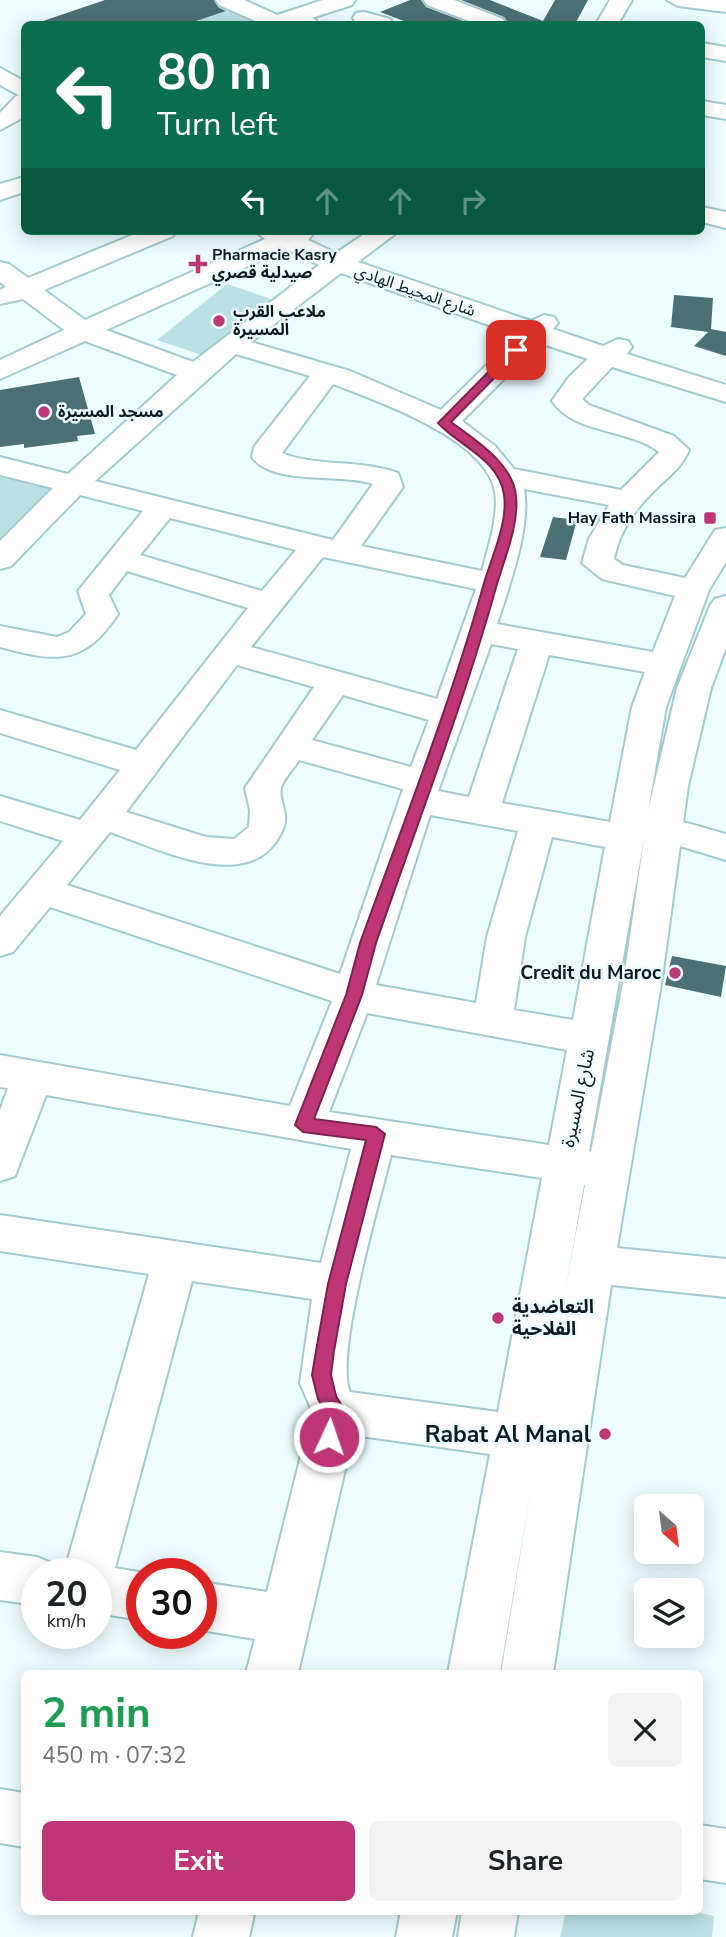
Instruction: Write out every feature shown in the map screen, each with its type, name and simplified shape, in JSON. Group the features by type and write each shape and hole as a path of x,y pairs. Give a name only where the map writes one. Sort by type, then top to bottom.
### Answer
{"street":[{"path":"227,0 268,21"},
{"path":"283,21 344,0"},
{"path":"435,0 488,21"},
{"path":"609,21 621,0"},
{"path":"680,21 684,1 726,6"},
{"path":"324,21 372,14"},
{"path":"705,50 726,54"},
{"path":"0,61 21,72"},
{"path":"0,75 19,112 0,134"},
{"path":"705,108 726,111"},
{"path":"0,193 21,185"},
{"path":"0,372 288,235"},
{"name":"شارع المحيط الهادي","path":"292,235 344,259 726,394"},
{"path":"0,559 71,486 198,373 344,259 380,235"},
{"path":"12,294 122,237"},
{"path":"0,270 12,294 83,331 198,373"},
{"path":"444,423 539,327"},
{"path":"233,345 327,373 403,402 444,423 479,449 504,476 510,495 510,516 477,631 368,943 354,995 303,1125"},
{"path":"613,352 567,395 569,406 664,442 674,450 666,462 627,500 608,530 599,556 600,566 710,598"},
{"name":"شارع المحيط الهادي","path":"613,352 726,381"},
{"path":"0,942 144,765 269,604 329,548 388,487 387,479 355,470 303,469 267,457 269,447 327,373"},
{"path":"0,466 71,486 329,548 492,583"},
{"path":"504,476 627,500"},
{"path":"0,636 56,649 75,644 102,614 93,595 94,591 162,508"},
{"name":"شارع المسيرة","path":"527,1670 562,1442 645,965 640,829 649,707 664,665 710,598 726,537"},
{"path":"119,559 269,604"},
{"name":"شارع المسيرة","path":"475,1670 565,1165 591,1039 640,829 718,649 710,598"},
{"path":"477,631 664,665"},
{"path":"482,811 537,642"},
{"path":"230,652 449,714"},
{"path":"0,808 205,850 240,853 266,830 271,816 263,788 335,681"},
{"path":"0,721 144,765"},
{"path":"290,746 482,811 539,820 640,829 726,847"},
{"path":"492,1023 506,937 539,820"},
{"path":"42,891 354,995 492,1023 591,1039"},
{"path":"0,1164 17,1074 303,1125 610,1171"},
{"path":"273,1670 335,1411 327,1399 322,1375 337,1284 376,1134"},
{"path":"0,1233 337,1284"},
{"path":"93,1558 175,1261"},
{"path":"592,1264 726,1278"},
{"path":"335,1411 562,1442"},
{"path":"0,1576 21,1579"},
{"path":"217,1609 287,1620"},
{"path":"0,1816 21,1820"},
{"path":"703,1853 726,1856"},
{"path":"221,1937 226,1915"},
{"path":"424,1937 428,1915"},
{"path":"486,1937 489,1915"}],"shaded area":[{"path":"237,7 258,18 248,21 196,21"},
{"name":"ملاعب القرب المسيرة","path":"227,284 280,302 211,358 157,340"},
{"path":"4,474 61,490 0,552 0,478"},
{"path":"703,1913 714,1916 712,1937 560,1937 565,1915"}],"building":[{"path":"105,0 214,0 218,7 226,11 196,21 43,21"},
{"path":"410,0 421,0 426,7 463,21 404,21 380,12"},
{"path":"461,0 490,0 543,21 507,21 504,17"},
{"path":"555,0 588,0 577,21 543,21"},
{"path":"674,295 713,298 711,329 726,332 726,356 694,346 708,332 671,327"},
{"name":"مسجد المسيرة","path":"79,377 95,434 77,436 78,441 24,448 24,444 0,447 0,390"},
{"path":"553,517 577,520 566,560 540,557"},
{"path":"672,956 726,966 721,997 665,985"}],"place":[{"name":"Pharmacie Kasry صيدلية قصري","path":"198,264"},
{"name":"ملاعب القرب المسيرة","path":"219,321"},
{"name":"مسجد المسيرة","path":"44,412"},
{"name":"Hay Fath Massira","path":"710,518"},
{"name":"Credit du Maroc","path":"675,973"},
{"name":"التعاضدية الفلاحية","path":"498,1318"},
{"name":"Rabat Al Manal","path":"605,1434"}],"route":[{"path":"329,1437 335,1411 327,1399 323,1383 325,1351 337,1284 376,1134 303,1125 354,995 368,943 477,631 510,516 510,495 504,476 494,462 444,423 516,350"}]}
